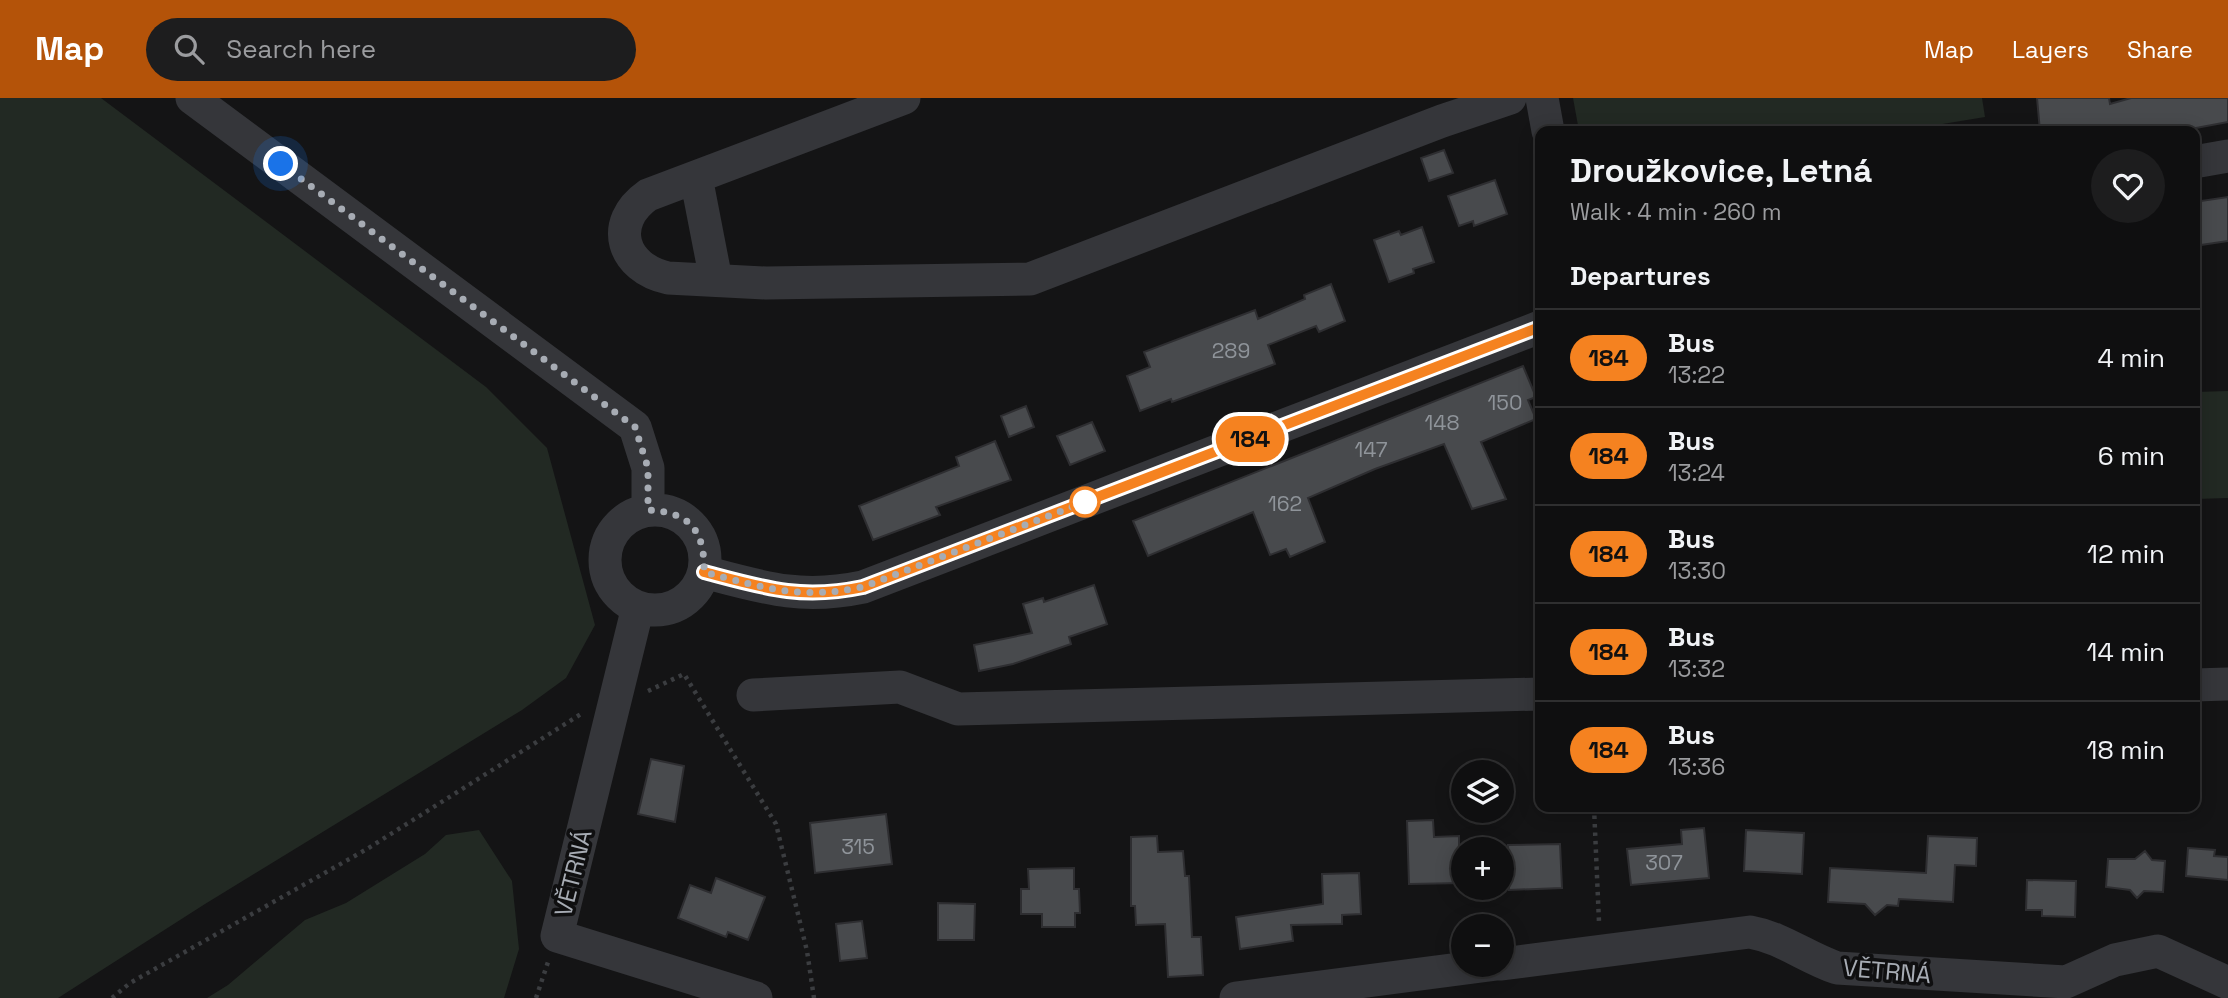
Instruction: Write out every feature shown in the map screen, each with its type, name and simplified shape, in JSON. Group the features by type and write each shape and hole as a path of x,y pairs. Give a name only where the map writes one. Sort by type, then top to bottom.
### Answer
{"street":[{"path":"192,98 635,427 648,468 648,510"},
{"path":"904,98 648,195 637,203 628,215 625,243 631,257 653,274 716,280 766,282 1030,279 1442,121 1510,98"},
{"path":"1542,98 1547,126"},
{"path":"2200,161 2228,156"},
{"path":"696,177 716,280"},
{"path":"704,572 783,592 812,595 863,587 1535,329"},
{"path":"648,510 666,511 684,519 697,533 705,549 704,572 698,587 680,604 655,610 638,607 619,594 609,579 605,558 613,533 625,520 648,510"},
{"name":"VĚTRNÁ","path":"638,607 557,936 756,998"},
{"path":"2200,685 2228,684"},
{"path":"753,695 900,687 958,709 1535,694"},
{"name":"VĚTRNÁ","path":"1514,962 1750,932 1774,937 1811,959 1837,968 2066,982 2115,960 2158,951 2228,983"},
{"name":"VĚTRNÁ","path":"1236,998 1451,970"}],"path":[{"path":"112,998 130,983 367,849 584,713 614,708 684,674 776,824 807,951 814,998"},
{"path":"1594,812 1600,951"}],"shaded area":[{"path":"0,98 101,98 486,387 547,448 595,625 566,678 522,710 205,904 58,998 0,998"},
{"path":"1573,98 1982,98 1985,117 1930,126 1578,126"},
{"path":"2228,391 2228,498 2200,499 2200,392"},
{"path":"479,830 512,881 519,949 504,998 207,998 228,985 305,920 346,903 425,854 446,835"}],"building":[{"path":"2037,98 2109,98 2110,104 2131,98 2228,98 2228,122 2200,127 2040,126"},
{"path":"1444,150 1453,173 1429,181 1421,158"},
{"path":"1495,180 1507,214 1474,226 1473,221 1459,226 1448,196"},
{"path":"2228,197 2228,241 2200,245 2200,201"},
{"path":"1422,227 1434,262 1413,269 1414,273 1389,282 1374,240 1399,231 1401,235"},
{"path":"1331,284 1345,321 1319,332 1316,326 1268,345 1275,364 1140,411 1127,376 1150,367 1144,352 1255,310 1258,319 1305,299 1304,295"},
{"path":"1523,366 1535,395 1535,397 1528,400 1535,419 1481,442 1506,499 1472,509 1444,444 1375,469 1308,498 1325,542 1290,557 1286,549 1270,555 1253,512 1148,556 1133,521"},
{"path":"1026,406 1034,427 1009,437 1001,416"},
{"path":"1092,422 1105,451 1070,465 1057,436"},
{"path":"995,441 1011,480 936,507 940,515 873,540 859,506 959,466 956,457"},
{"path":"1094,585 1107,624 1069,637 1071,644 1013,664 979,671 974,645 1032,633 1023,604 1043,598 1044,602"},
{"path":"651,759 684,766 675,822 638,814"},
{"path":"886,814 892,864 815,873 810,823"},
{"path":"1433,820 1434,837 1459,836 1451,837 1451,883 1409,884 1407,821"},
{"path":"1704,828 1709,878 1631,885 1627,849 1682,844 1681,830"},
{"path":"1746,830 1804,833 1802,874 1744,871"},
{"path":"1157,836 1158,852 1183,851 1185,876 1189,876 1192,937 1201,937 1203,975 1168,977 1165,924 1136,925 1135,906 1131,906 1131,837"},
{"path":"1928,836 1977,838 1976,866 1955,865 1953,902 1899,899 1898,906 1887,905 1875,915 1865,904 1828,902 1830,868 1926,873"},
{"path":"1560,844 1562,888 1514,890 1514,845"},
{"path":"2188,848 2215,850 2214,856 2228,857 2228,880 2186,876"},
{"path":"2145,851 2152,860 2165,861 2163,892 2144,891 2137,898 2130,890 2106,887 2108,859 2135,859"},
{"path":"1074,868 1074,889 1079,889 1080,913 1075,913 1075,927 1042,927 1042,914 1021,914 1021,889 1029,889 1028,869"},
{"path":"1359,873 1361,914 1342,915 1342,924 1291,925 1293,941 1240,949 1236,917 1323,904 1322,874"},
{"path":"716,878 765,897 748,940 728,932 726,937 678,918 690,885 711,893"},
{"path":"2027,880 2076,881 2075,917 2042,916 2042,910 2026,910"},
{"path":"938,903 975,904 974,940 938,940"},
{"path":"862,921 867,958 840,961 836,924"}],"bus line":[{"name":"184","path":"704,572 783,592 812,595 863,587 1535,329"}],"route":[{"path":"281,164 635,427 648,468 648,510 666,511 684,519 697,533 705,549 704,572 783,592 812,595 842,591 863,587 1098,497 1085,502"}]}
